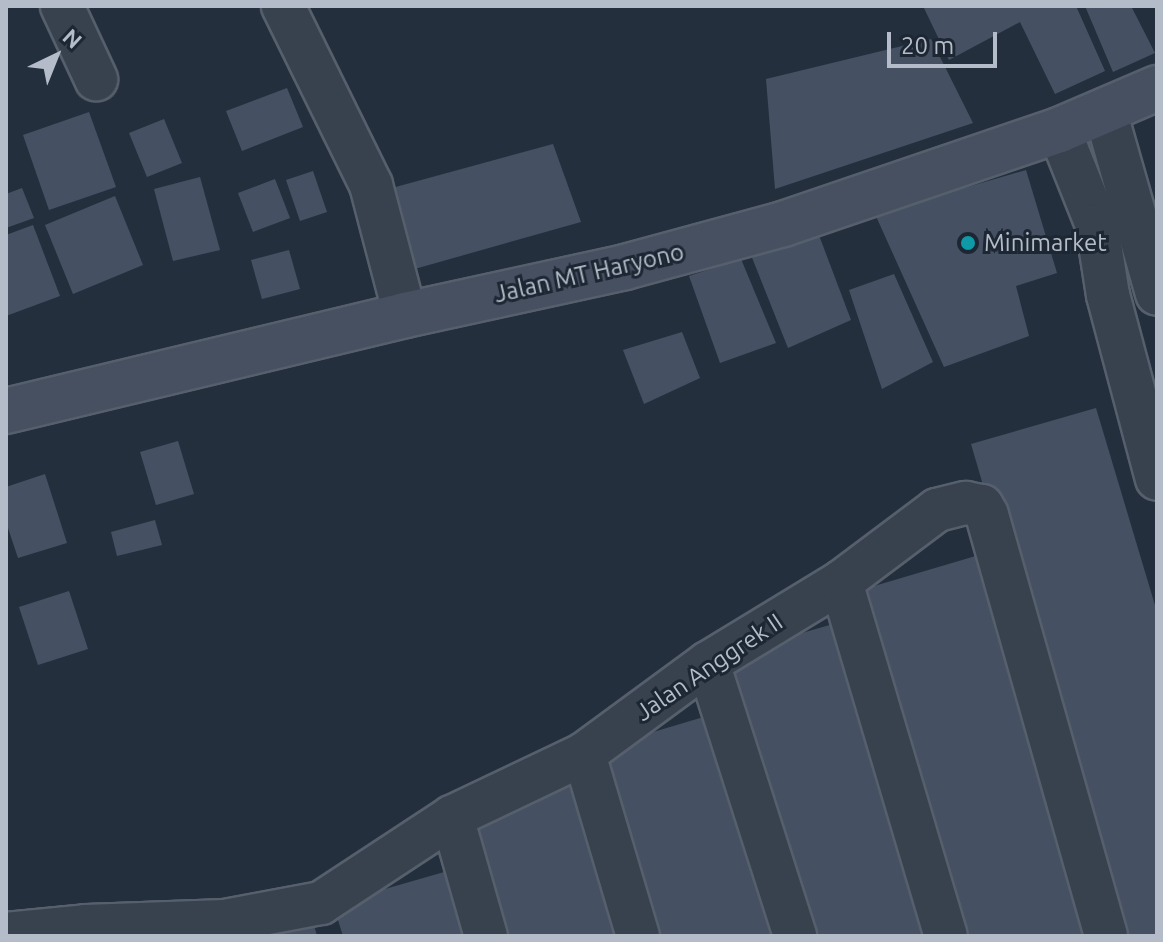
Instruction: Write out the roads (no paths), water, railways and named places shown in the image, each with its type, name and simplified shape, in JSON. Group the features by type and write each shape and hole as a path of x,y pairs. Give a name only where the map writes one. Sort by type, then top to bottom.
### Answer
{"main road":[{"name":"Jalan MT Haryono","path":"6,411 405,315 625,267 783,224 1059,130 1157,88"}],"street":[{"path":"62,6 96,79"},
{"path":"283,6 371,185 405,315"},
{"path":"1105,111 1157,294"},
{"path":"1059,130 1097,225 1108,295 1157,479"},
{"name":"Jalan Anggrek II","path":"6,934 86,926 172,930 225,921 325,920 452,817 584,754 708,663 841,582 937,510 954,503 982,506 1106,936"},
{"path":"841,582 946,936"},
{"path":"708,663 795,936"},
{"path":"584,754 638,936"},
{"path":"452,817 486,936"}],"place":[{"name":"Minimarket","path":"968,243"}]}
